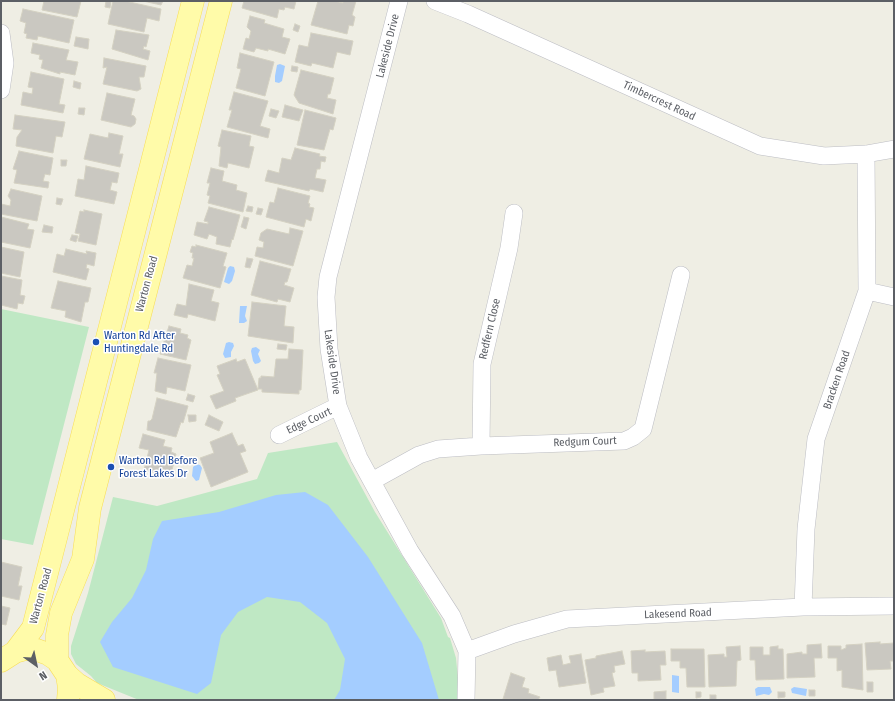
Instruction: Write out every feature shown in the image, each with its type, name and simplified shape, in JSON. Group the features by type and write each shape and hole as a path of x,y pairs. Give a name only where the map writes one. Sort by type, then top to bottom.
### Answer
{"main road":[{"name":"Warton Road","path":"8,656 33,628 193,1"},
{"name":"Warton Road","path":"68,700 70,688 62,668 57,635 61,613 83,559 90,508 220,1"},
{"name":"Warton Road","path":"8,656 26,649 37,650 48,654 62,668"},
{"path":"62,668 77,684 104,700"}],"street":[{"name":"Lakeside Drive","path":"400,1 328,277 326,297 328,349 338,406 356,451 410,551 452,616 467,651 466,700"},
{"name":"Timbercrest Road","path":"434,1 476,17 760,146 824,156 866,154 894,149"},
{"path":"1,33 5,63 1,90"},
{"name":"Bracken Road","path":"804,607 806,529 816,440 868,291 866,154"},
{"name":"Redfern Close","path":"481,446 482,364 509,248 514,213"},
{"name":"Redgum Court","path":"372,481 419,455 431,451 481,446 624,441 633,437 643,429 681,275"},
{"path":"868,291 894,297"},
{"name":"Edge Court","path":"279,435 338,406"},
{"name":"Lakesend Road","path":"467,651 514,634 567,619 804,607 894,606"}],"green space":[{"path":"1,309 89,327 33,545 1,539"},
{"path":"337,442 375,512 441,618 448,637 450,638 456,658 460,700 139,700 97,683 76,664 71,654 71,646 88,593 113,497 157,506 257,479 268,453"}],"water":[{"path":"280,64 285,66 282,81 279,83 275,82 275,76 277,65"},
{"path":"230,266 234,267 235,271 232,281 229,284 224,282"},
{"path":"240,306 247,306 245,316 247,321 244,323 239,323"},
{"path":"226,343 233,343 234,346 231,352 231,357 225,358 223,354"},
{"path":"256,347 260,350 258,354 261,361 255,364 251,351 252,348"},
{"path":"196,464 200,465 202,468 199,480 196,481 192,476 193,467"},
{"path":"305,492 328,505 368,557 422,643 439,700 334,700 340,690 345,659 327,623 300,602 267,597 238,612 221,635 211,683 197,694 113,667 100,642 112,622 132,598 146,570 153,539 162,521 219,512 276,495"},
{"path":"672,675 679,676 679,693 672,692"},
{"path":"758,687 770,687 772,692 769,695 764,694 756,696 755,689"},
{"path":"794,687 807,689 806,696 792,693 791,689"}],"building":[{"path":"44,1 81,1 77,17 42,10"},
{"path":"106,1 111,1 110,8 105,7"},
{"path":"113,1 125,1 161,9 159,21 147,18 144,32 108,24"},
{"path":"143,1 163,1 161,5"},
{"path":"244,1 296,1 294,9 285,7 284,10 279,9 277,18 242,8"},
{"path":"318,1 334,1 343,3 343,1 356,1 352,15 355,17 353,26 349,25 347,34 311,25"},
{"path":"23,9 74,20 69,43 38,36 37,40 26,38 27,34 24,33 26,23 20,21"},
{"path":"250,16 265,20 264,23 284,29 282,37 290,39 285,54 268,49 268,51 256,48 254,52 243,49 246,38 249,39 251,31 247,27"},
{"path":"295,24 300,26 298,32 293,30"},
{"path":"116,30 149,35 146,47 144,46 143,49 150,51 148,60 112,49"},
{"path":"311,33 353,41 350,55 337,52 333,68 312,63 311,66 295,62 299,45 308,47"},
{"path":"76,37 89,39 88,49 74,46"},
{"path":"33,43 69,50 66,60 78,62 75,75 60,72 60,74 41,68 43,60 39,59 40,55 31,53"},
{"path":"240,53 274,62 265,96 236,88 241,69 237,68"},
{"path":"104,58 146,66 144,77 139,77 141,89 137,91 103,84 107,67 103,68"},
{"path":"292,66 298,67 297,72 291,71"},
{"path":"301,70 334,78 330,94 328,94 327,98 336,100 333,114 299,103 294,95"},
{"path":"31,72 64,79 59,104 65,105 63,113 21,105 23,92 32,94 33,88 28,87"},
{"path":"74,81 81,83 80,89 73,87"},
{"path":"234,92 268,101 260,126 270,129 268,138 227,127 232,110 229,110"},
{"path":"107,93 135,99 131,115 136,119 135,124 131,127 101,120"},
{"path":"285,105 303,110 299,121 282,117"},
{"path":"79,108 85,108 84,115 78,114"},
{"path":"271,109 279,111 276,118 269,116"},
{"path":"305,110 336,118 333,130 330,129 324,150 297,145"},
{"path":"15,115 65,122 62,137 56,136 53,153 16,146 17,137 22,130 13,129"},
{"path":"222,130 251,136 249,146 254,147 249,168 228,163 227,168 219,166 221,147 218,146"},
{"path":"109,133 123,136 119,154 123,154 120,167 84,159 90,134 108,138"},
{"path":"295,148 320,154 319,156 326,157 325,162 321,161 320,169 317,169 315,178 326,180 323,192 310,189 309,191 265,181 268,170 279,173 282,158 291,160"},
{"path":"19,151 53,158 50,175 45,174 43,181 49,182 48,188 14,183 17,170 13,169"},
{"path":"61,160 67,160 66,166 61,166"},
{"path":"86,166 119,173 117,183 112,182 110,190 117,192 114,204 75,196 78,179 84,180"},
{"path":"211,168 224,171 222,181 237,185 236,190 247,193 243,212 208,203 210,196 207,195 210,183 207,183"},
{"path":"278,188 310,196 308,203 310,204 309,207 314,208 311,221 306,219 304,227 266,217 270,202 274,203"},
{"path":"11,189 42,196 37,221 1,214 1,204 10,206 11,200 8,196"},
{"path":"57,198 63,199 61,205 56,204"},
{"path":"248,206 253,207 252,212 246,211"},
{"path":"209,207 240,215 230,247 216,244 217,237 209,234 207,239 194,235 197,222 208,224 208,222 204,221"},
{"path":"258,208 263,209 261,215 256,214"},
{"path":"84,210 102,214 96,245 78,241 80,234 75,233 80,211 84,212"},
{"path":"1,217 29,224 27,229 34,230 30,248 1,242"},
{"path":"244,217 249,218 246,229 241,227"},
{"path":"44,225 53,227 52,233 42,232"},
{"path":"290,228 303,231 293,266 255,256 257,247 263,248 264,242 259,240 261,233 267,229 289,234"},
{"path":"72,235 78,236 76,242 70,240"},
{"path":"196,245 227,253 223,266 226,267 220,288 183,278 187,265 192,266 194,258 192,258 193,253 190,252 192,246 196,247"},
{"path":"1,247 24,252 20,277 1,273"},
{"path":"66,249 87,254 86,251 96,253 94,266 87,264 86,268 89,269 86,280 53,272 57,254 64,256"},
{"path":"247,258 253,259 250,268 245,267"},
{"path":"260,261 291,269 287,282 285,282 284,285 294,288 290,302 278,299 277,302 251,295"},
{"path":"1,276 22,280 20,295 25,296 23,304 18,303 17,309 1,305"},
{"path":"58,281 91,288 88,302 85,302 81,322 65,317 66,311 51,308"},
{"path":"189,284 214,290 211,301 219,303 215,321 188,314 187,318 174,315 177,304 186,306"},
{"path":"252,302 286,306 284,326 294,327 293,343 248,336"},
{"path":"169,326 181,329 180,333 188,335 187,338 191,340 186,360 160,354"},
{"path":"278,344 287,345 286,350 277,349"},
{"path":"289,349 303,350 301,390 299,390 299,394 262,392 262,389 258,389 259,378 261,378 261,376 274,377 276,359 288,359"},
{"path":"158,358 191,365 185,391 167,387 166,394 155,391 157,373 154,373"},
{"path":"236,359 237,362 245,359 258,390 235,398 236,401 216,409 210,396 224,391 217,375 220,374 217,366"},
{"path":"188,394 195,396 193,402 186,400"},
{"path":"157,398 188,406 183,423 181,422 176,437 147,430 148,421 152,419"},
{"path":"188,415 196,415 196,421 189,422"},
{"path":"209,415 223,422 219,431 205,425"},
{"path":"232,433 238,446 243,444 246,451 240,453 248,472 211,487 200,458 214,453 210,442"},
{"path":"143,434 165,440 163,446 172,448 171,452 176,454 170,478 144,470 149,450 139,448"},
{"path":"1,562 22,567 18,586 22,586 19,600 1,596"},
{"path":"1,606 10,608 6,625 1,624"},
{"path":"880,642 880,644 894,643 893,661 890,661 891,669 867,670 865,643"},
{"path":"821,644 822,658 814,658 815,677 787,678 787,654 802,652 802,654 807,654 807,645"},
{"path":"862,644 863,690 842,687 842,670 837,671 837,658 828,658 828,646 841,646 841,650 846,648 846,645"},
{"path":"740,646 741,660 737,661 736,686 709,687 708,655 724,654 724,657 727,657 726,647"},
{"path":"778,646 778,649 783,649 784,679 756,680 755,660 750,660 750,647 763,647 763,655 770,655 770,647"},
{"path":"671,649 704,649 705,687 687,687 686,668 680,668 680,661 671,661"},
{"path":"645,650 645,652 665,651 666,665 660,665 661,680 638,681 638,673 632,673 631,651"},
{"path":"622,651 625,664 614,666 615,672 612,673 615,686 603,688 604,692 591,695 585,660 596,658 596,656"},
{"path":"581,654 586,683 559,687 556,670 549,671 547,658 561,655 563,665 571,663 569,656"},
{"path":"511,673 525,678 522,687 529,689 528,693 540,697 538,700 503,699"},
{"path":"867,682 873,682 873,692 867,692"},
{"path":"809,690 815,690 815,696 809,696"},
{"path":"666,691 666,700 654,700 654,692"},
{"path":"696,692 701,692 701,697 696,698"},
{"path":"778,692 785,692 785,697 778,698"},
{"path":"710,695 716,695 716,700 710,700"}],"place":[{"name":"Warton Rd After Huntingdale Rd","path":"96,342"},
{"name":"Warton Rd Before Forest Lakes Dr","path":"111,467"}]}
